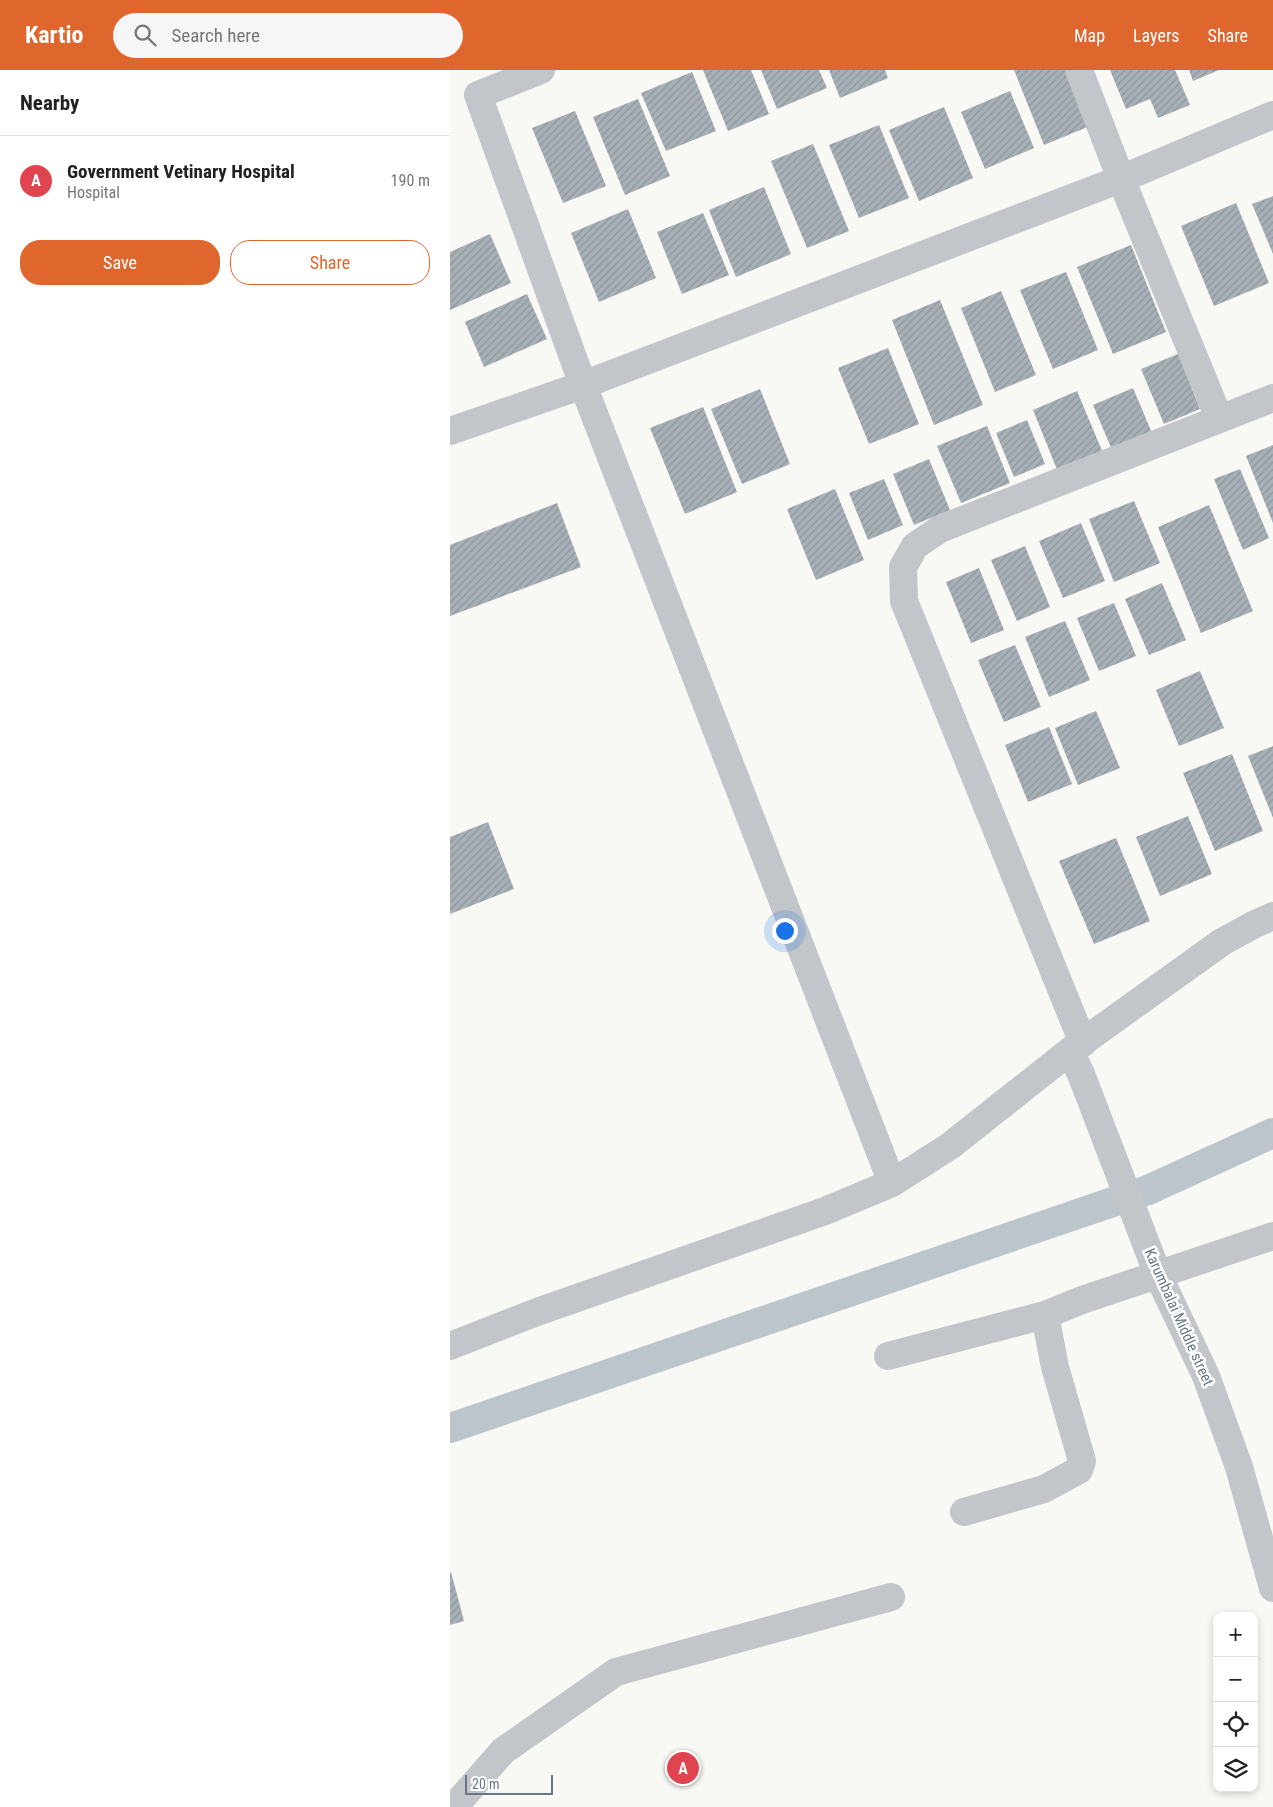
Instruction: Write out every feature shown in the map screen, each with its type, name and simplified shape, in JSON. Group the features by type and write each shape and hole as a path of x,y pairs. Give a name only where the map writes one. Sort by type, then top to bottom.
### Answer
{"street":[{"path":"541,70 478,95 583,385 892,1183"},
{"path":"1079,70 1120,179 1219,418"},
{"path":"450,430 583,385 1120,179 1273,115"},
{"name":"Karumbalai Middle street","path":"1273,398 940,529 915,546 903,567 904,601 1076,1047 1081,1074 1158,1275 1206,1376 1239,1467 1273,1588"},
{"path":"450,1346 537,1312 825,1211 892,1183 950,1146 1076,1047 1222,942 1273,916"},
{"path":"888,1356 1045,1315 1082,1300 1273,1236"},
{"path":"964,1512 1044,1489 1079,1470 1082,1461 1055,1367 1045,1315"},
{"path":"454,1807 502,1751 616,1672 891,1598"}],"building":[{"path":"703,70 751,70 769,114 728,131"},
{"path":"761,70 819,70 827,88 777,109"},
{"path":"829,70 885,70 888,78 840,98"},
{"path":"1014,70 1067,70 1090,126 1044,145"},
{"path":"1110,70 1175,70 1190,105 1158,118 1150,99 1126,109"},
{"path":"1189,70 1219,70 1193,81"},
{"path":"692,72 716,131 666,151 641,93"},
{"path":"1010,91 1034,148 985,169 961,112"},
{"path":"638,99 670,176 625,195 593,117"},
{"path":"944,107 973,178 919,201 889,130"},
{"path":"575,111 606,186 563,203 532,128"},
{"path":"879,125 909,198 859,218 829,145"},
{"path":"813,144 849,231 807,248 771,161"},
{"path":"764,187 791,254 736,277 709,210"},
{"path":"1273,196 1273,254 1252,204"},
{"path":"1236,203 1269,283 1214,306 1181,226"},
{"path":"628,209 656,278 599,302 571,233"},
{"path":"703,213 729,275 682,294 657,232"},
{"path":"490,234 511,283 450,310 450,252"},
{"path":"1131,245 1166,332 1113,354 1077,267"},
{"path":"1066,272 1098,350 1053,369 1020,290"},
{"path":"1001,291 1036,375 995,392 961,308"},
{"path":"527,294 547,339 484,367 465,322"},
{"path":"940,300 983,405 934,425 892,320"},
{"path":"888,348 919,424 869,444 838,368"},
{"path":"1178,354 1200,409 1164,424 1141,369"},
{"path":"1133,388 1152,433 1112,450 1093,405"},
{"path":"760,389 790,464 742,484 711,409"},
{"path":"1077,391 1103,453 1058,472 1033,410"},
{"path":"703,407 737,492 685,514 650,428"},
{"path":"1027,420 1045,464 1014,477 996,433"},
{"path":"987,426 1010,483 961,503 937,446"},
{"path":"1273,445 1273,523 1246,456"},
{"path":"929,459 950,510 914,525 893,474"},
{"path":"1240,469 1269,538 1243,550 1214,479"},
{"path":"884,479 903,525 868,540 849,493"},
{"path":"835,489 864,560 816,580 787,509"},
{"path":"1134,501 1160,563 1114,582 1089,519"},
{"path":"557,503 581,567 450,616 450,545"},
{"path":"1209,505 1253,611 1201,633 1158,527"},
{"path":"1081,523 1105,581 1063,598 1039,541"},
{"path":"1025,546 1050,607 1017,621 991,560"},
{"path":"979,568 1004,630 971,643 946,582"},
{"path":"1162,583 1186,640 1149,655 1125,599"},
{"path":"1114,603 1136,656 1099,671 1077,618"},
{"path":"1065,621 1090,680 1049,697 1025,637"},
{"path":"1015,645 1041,707 1004,722 978,660"},
{"path":"1200,671 1224,728 1179,746 1156,690"},
{"path":"1096,711 1120,768 1078,785 1055,728"},
{"path":"1049,727 1072,784 1028,802 1005,745"},
{"path":"1273,746 1273,818 1248,756"},
{"path":"1232,754 1263,831 1215,851 1183,773"},
{"path":"1188,816 1212,874 1160,896 1136,837"},
{"path":"488,822 514,889 450,914 450,837"},
{"path":"1116,838 1150,921 1094,944 1059,861"},
{"path":"450,1573 464,1621 450,1625"}],"waterway":[{"path":"450,1428 1148,1190 1273,1133"}],"place":[{"name":"Government Vetinary Hospital","path":"683,1768"}]}
